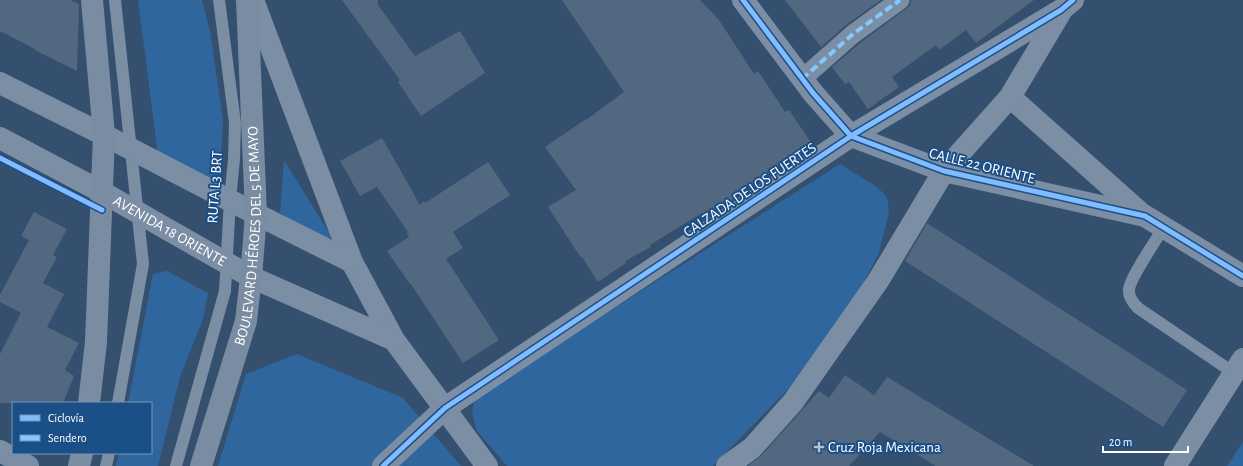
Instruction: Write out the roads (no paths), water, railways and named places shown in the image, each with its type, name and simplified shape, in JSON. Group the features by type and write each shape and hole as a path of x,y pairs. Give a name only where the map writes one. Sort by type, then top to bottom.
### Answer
{"main road":[{"path":"89,402 96,342 104,135 92,0"},
{"name":"BOULEVARD HÉROES DEL 5 DE MAYO","path":"201,466 246,321 251,277 256,214 248,0"},
{"path":"79,466 82,454"}],"street":[{"path":"253,0 352,262 394,340 487,466"},
{"name":"CALLE 22 ORIENTE","path":"743,0 813,93 851,136 944,171 1145,216"},
{"path":"802,79 854,34 900,0"},
{"name":"CALZADA DE LOS FUERTES","path":"727,466 752,448 793,402 878,281 944,171 1010,97 1067,5"},
{"name":"CALZADA DE LOS FUERTES","path":"383,466 445,408 851,136 1067,5"},
{"path":"0,83 352,262"},
{"name":"CALLE 22 ORIENTE","path":"1010,97 1145,216 1243,276"},
{"name":"AVENIDA 18 ORIENTE","path":"0,138 102,192 251,277 394,340"},
{"path":"1175,466 1239,366"},
{"path":"0,451 28,466"}],"lane":[{"path":"115,0 143,264 118,402"},
{"name":"RUTA L3 BRT","path":"176,466 225,291 235,123 219,0"},
{"path":"1164,228 1132,280 1129,290 1131,300 1138,308 1239,366"},
{"path":"106,466 109,454"}],"place":[{"name":"Cruz Roja Mexicana","path":"819,447"}]}
